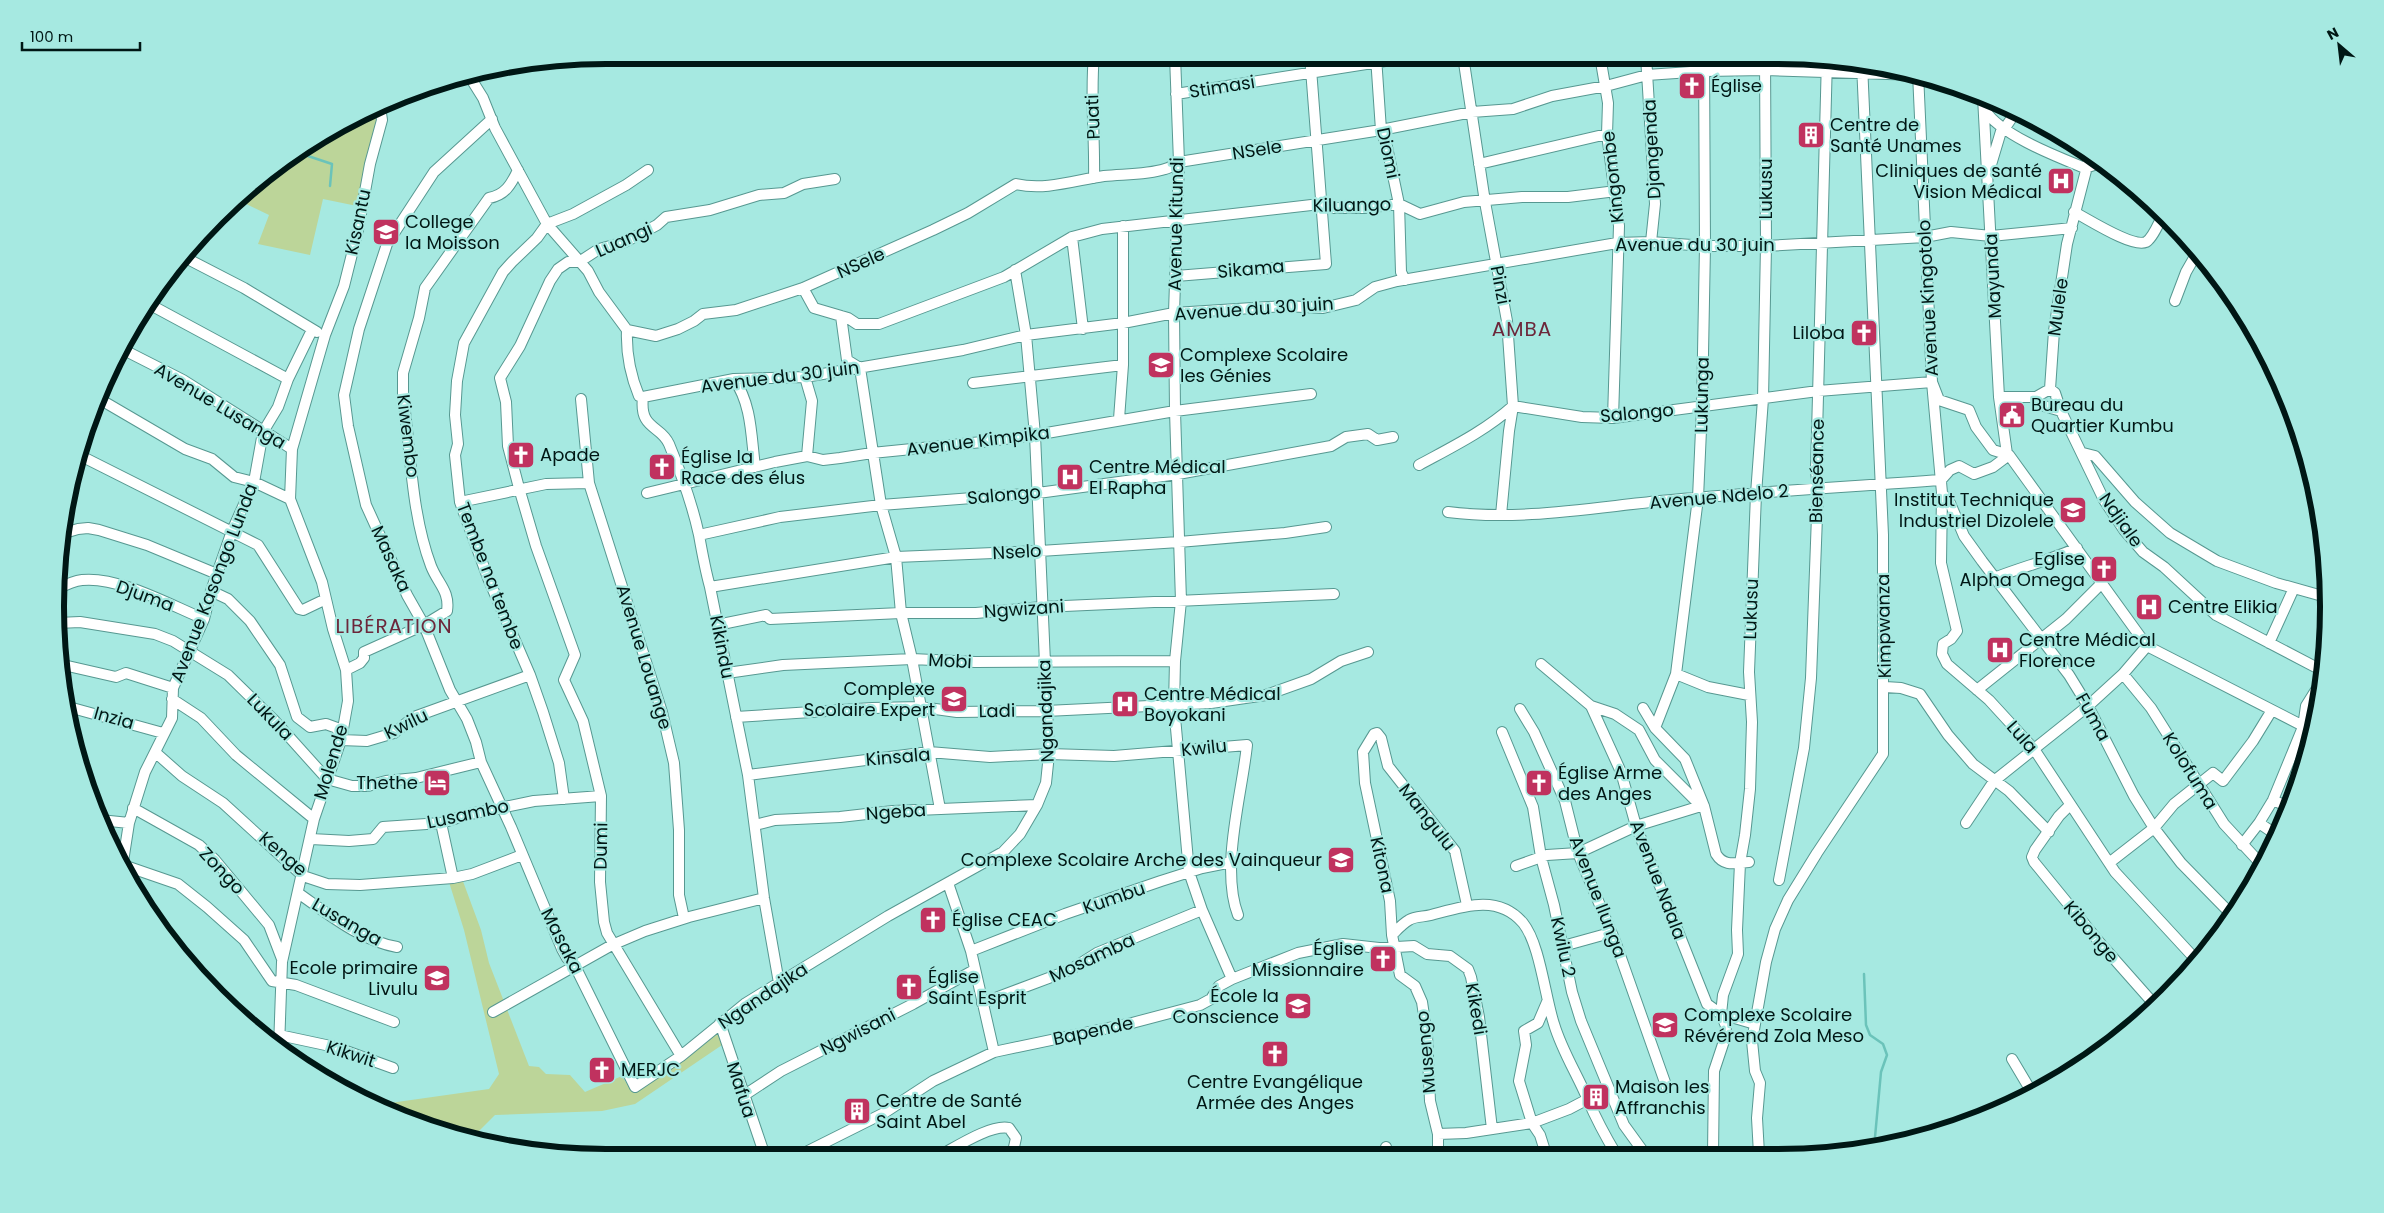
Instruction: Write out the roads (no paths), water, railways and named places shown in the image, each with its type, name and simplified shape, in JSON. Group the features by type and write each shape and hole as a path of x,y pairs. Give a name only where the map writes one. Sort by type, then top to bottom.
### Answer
{"street":[{"name":"Puati","path":"1094,64 1092,120 1094,178"},
{"name":"Avenue Kitundi","path":"1175,64 1179,162 1174,313 1175,411 1181,601 1175,661 1174,706 1189,872 1202,910 1232,979"},
{"path":"1310,64 1320,204"},
{"name":"Stimasi","path":"1176,94 1311,73 1353,64"},
{"name":"Diomi","path":"1376,64 1381,130 1387,147 1399,204 1401,272 1405,280"},
{"name":"Pinzi","path":"1464,64 1485,202 1507,321 1513,406 1508,431 1501,515"},
{"name":"Kingombe","path":"1602,64 1608,103 1607,134 1616,191 1619,226 1613,418"},
{"name":"Djangenda","path":"1646,64 1656,204 1651,242"},
{"name":"Lukunga","path":"1655,728 1676,674 1698,498 1705,246 1705,64"},
{"name":"Lukusu","path":"1713,1149 1714,1071 1723,1048 1726,1026 1721,1014 1726,986 1735,967 1738,954 1736,930 1750,790 1752,722 1750,695 1756,494 1763,399 1766,246 1765,64"},
{"name":"Bienséance","path":"1779,880 1804,748 1811,678 1818,489 1816,470 1826,66"},
{"name":"NSele","path":"627,330 656,336 678,329 703,314 736,310 803,288 968,213 1016,184 1026,186 1070,183 1166,169 1179,162 1381,130 1472,112 1513,109 1530,102 1574,90 1606,86 1647,75 1705,71 1826,72 1857,69"},
{"name":"Kimpwanza","path":"1760,1149 1757,1118 1760,1083 1755,1071 1752,1041 1766,962 1778,920 1817,853 1883,754 1884,687 1882,634 1884,535 1880,484 1862,70"},
{"path":"472,81 483,98 494,128 547,224 588,271 599,292 627,330"},
{"name":"Avenue Kingotolo","path":"1918,82 1932,382 1942,493"},
{"name":"Mayunda","path":"1984,104 1999,397 2008,454"},
{"path":"1984,110 1990,119 2044,151 2085,168 2093,165"},
{"name":"Kisantu","path":"325,335 344,286 358,230 370,164 382,120 381,113"},
{"path":"1986,178 2002,128 2005,128 2012,117"},
{"name":"Masaka","path":"492,119 434,172 387,244 359,329 347,377 344,395 348,426 366,506 407,595 424,625 476,742 481,762 502,806 562,949 575,966 635,1087"},
{"path":"1479,164 1607,134"},
{"name":"Mulele","path":"2083,453 2060,411 2055,393 2050,389 2054,331 2074,212 2087,161"},
{"name":"Kiwembo","path":"346,670 360,663 364,658 364,652 424,625 447,611 449,598 432,568 422,538 403,396 403,373 419,318 425,288 489,198 500,196 511,185 518,170"},
{"path":"547,224 573,214 626,185 648,170"},
{"name":"Luangi","path":"518,488 508,446 506,402 500,378 520,346 550,281 562,265 568,262 579,262 599,249 625,242 657,225 666,217 710,210 759,195 784,193 803,184 835,179"},
{"name":"Kiluango","path":"803,288 814,308 841,316 858,324 879,324 1004,277 1072,237 1123,226 1320,204 1334,208 1364,208 1399,204 1420,214 1464,202 1485,202 1522,197 1568,197 1616,191"},
{"name":"Sikama","path":"1176,276 1326,264 1320,204"},
{"path":"2074,212 2117,235 2143,242 2149,239 2159,221"},
{"name":"Tembe na tembe","path":"547,224 503,272 464,343 457,381 455,415 458,444 455,455 460,502 488,578 530,675 554,748 564,799"},
{"path":"1119,419 1123,365 1123,226"},
{"name":"Avenue du 30 juin","path":"643,397 734,379 805,377 964,350 1026,335 1123,324 1174,313 1285,306 1323,308 1356,300 1375,287 1405,280 1617,243 1651,242 1705,246 1766,246 1925,236 1951,232 1992,236 2072,228"},
{"path":"1072,237 1083,329"},
{"path":"2176,300 2186,272 2194,258"},
{"path":"189,260 244,288 312,330 325,335"},
{"name":"Ngandajika","path":"635,1087 681,1056 746,1003 888,916 1002,852 1020,834 1037,806 1046,783 1050,754 1046,710 1035,435 1026,335 1015,270"},
{"path":"154,306 288,378"},
{"path":"841,316 847,360 860,368 881,505 896,557 901,613 922,707 940,809"},
{"name":"Avenue Kasongo Lunda","path":"124,855 129,823 144,772 156,753 163,733 172,718 173,688 204,619 211,591 232,531 254,482 263,432 278,407 288,378 312,330"},
{"name":"Kikindu","path":"627,330 626,350 639,396 643,397 642,408 648,425 666,438 685,484 699,535 702,559 710,587 748,775 764,898 779,983"},
{"name":"Molende","path":"279,1039 283,983 282,962 303,876 314,819 341,740 348,701 346,670 322,582 290,499 292,450 325,335"},
{"name":"Avenue Lusanga","path":"127,352 183,380 292,450"},
{"path":"972,383 1123,365"},
{"path":"805,377 812,401 807,456"},
{"path":"734,379 744,392 748,407 755,467"},
{"path":"1932,382 1939,400 1968,410 1976,427 1993,450 2008,454 2146,646 2306,728"},
{"name":"Salongo","path":"1513,406 1582,417 1613,418 1818,391 1932,382"},
{"path":"1999,397 2036,397 2050,389"},
{"name":"Avenue Kimpika","path":"648,493 807,456 823,460 1035,435 1119,419 1311,394"},
{"path":"2036,397 2044,406 2060,411"},
{"name":"Avenue Louange","path":"581,400 589,483 669,739 677,787 679,895 684,918"},
{"path":"104,402 185,448 212,459 234,477 254,482 290,499"},
{"path":"1418,465 1476,435 1513,406"},
{"name":"Salongo","path":"699,535 780,518 881,505 1038,493 1178,474 1331,446 1346,437 1368,434 1377,440 1393,437"},
{"path":"2083,453 2095,456 2135,502 2170,533 2217,561 2276,583 2320,595"},
{"name":"Ndjiale","path":"2083,453 2104,500 2124,530 2143,552 2175,576 2209,610 2317,668"},
{"path":"1941,480 1950,470 1959,466 1974,474 1993,467 2008,454"},
{"path":"85,458 258,545 299,609 302,610 326,599"},
{"name":"Avenue Ndelo 2","path":"1448,512 1475,516 1501,515 1941,480"},
{"path":"460,502 500,495 518,488 546,484 589,483"},
{"name":"Dumi","path":"518,488 563,626 575,655 564,680 583,721 601,796 604,922 612,945 681,1056"},
{"name":"Fuma","path":"1942,493 1950,503 1964,536 2069,675 2088,706 2134,796 2154,828 2181,863 2227,910"},
{"name":"Lula","path":"1942,493 1941,564 1957,631 1943,644 1942,654 1947,664 1977,690 2034,749 2109,863 2193,956"},
{"name":"Nselo","path":"710,587 896,557 1040,551 1179,542 1285,533 1326,526"},
{"path":"69,532 88,528 100,530 147,545 217,574"},
{"path":"1994,578 2030,564 2041,564 2077,548"},
{"name":"Djuma","path":"65,586 84,580 112,584 147,594 204,619"},
{"path":"1977,690 2041,637 2066,619 2102,584"},
{"path":"2269,643 2294,588"},
{"path":"211,591 228,599 250,621 268,647 280,665 297,717 310,727 326,724 337,728 341,740"},
{"name":"Ngwizani","path":"717,624 766,616 770,620 1334,594"},
{"name":"Lukula","path":"64,623 80,622 155,634 173,641 228,675 274,720 327,779"},
{"path":"1966,823 1994,781 2088,706 2123,674 2146,646"},
{"name":"Ladi","path":"736,717 922,707 957,712 1174,706 1266,695 1311,679 1341,661 1368,652"},
{"name":"Mobi","path":"727,673 783,665 912,659 975,662 1175,661"},
{"path":"1541,664 1591,706 1616,714 1640,730 1655,760 1702,806"},
{"path":"67,666 116,677 126,673 173,688"},
{"path":"1676,674 1708,687 1750,695"},
{"name":"Kolofuma","path":"2123,674 2151,708 2224,824 2257,860"},
{"name":"Kwilu","path":"341,740 367,741 394,733 414,717 530,675"},
{"path":"1884,687 1901,688 1920,694 1948,734 1973,764 2010,791 2049,832 2070,805"},
{"path":"2242,845 2259,823 2273,800 2303,727 2306,706 2313,695"},
{"path":"172,699 201,718 236,755 314,819"},
{"name":"Avenue Ndala","path":"1591,706 1621,772 1636,826 1707,1004 1721,1014 1755,1024"},
{"name":"Inzia","path":"73,708 163,733"},
{"path":"1643,708 1655,728 1685,759 1719,860 1726,864 1744,862"},
{"name":"Avenue Ilunga","path":"1520,709 1534,732 1565,802 1578,853 1600,903 1610,934 1616,941 1667,1088"},
{"path":"2109,863 2154,828 2174,804 2213,773 2223,781 2253,741 2272,710"},
{"name":"Kwilu 2","path":"1502,732 1533,807 1540,857 1563,946 1572,992 1591,1050 1624,1125 1641,1149"},
{"name":"Kitona","path":"1377,734 1370,737 1363,752 1365,783 1390,901 1392,935 1401,977"},
{"name":"Mangulu","path":"1377,734 1381,738 1388,766 1456,851 1467,905"},
{"name":"Kwilu","path":"1050,754 1114,756 1247,745 1242,787 1237,804 1232,862 1235,906 1238,914"},
{"name":"Kinsala","path":"748,775 929,752 990,757 1050,754"},
{"name":"Kenge","path":"156,753 182,776 223,803 303,876 327,884 344,885 453,878 472,874 522,855"},
{"path":"327,779 352,786 368,786 416,778 481,762"},
{"name":"Lusambo","path":"311,839 349,841 373,839 383,827 440,823 502,806 534,801 601,796"},
{"path":"2273,800 2282,804"},
{"name":"Ngeba","path":"755,825 775,820 940,809 1037,806"},
{"path":"1516,866 1560,852 1578,853 1636,826 1702,806"},
{"name":"Zongo","path":"133,808 199,845 215,860 269,926 276,940 282,962"},
{"path":"108,821 129,823"},
{"path":"440,823 453,878"},
{"path":"2259,823 2271,831"},
{"name":"Kibonge","path":"2049,832 2032,857 2034,862 2073,911 2151,1000"},
{"name":"Kumbu","path":"971,951 1066,914 1189,872 1232,862"},
{"path":"131,869 178,884 236,932 272,981 296,985 394,1022"},
{"path":"948,883 971,951 994,1052"},
{"name":"Lusanga","path":"298,893 357,931 388,946 397,947"},
{"path":"493,1012 612,945 684,918 764,898"},
{"path":"1392,935 1410,919 1467,905 1479,904 1505,909 1522,922 1532,943 1547,1002 1569,1064 1588,1100 1597,1124 1613,1149"},
{"name":"Mosamba","path":"982,1003 1070,970 1096,953 1202,910"},
{"path":"1563,946 1610,934"},
{"name":"Bapende","path":"812,1149 884,1113 933,1081 994,1052 1132,1023 1200,1006 1211,999 1219,986 1298,953 1334,945 1396,947"},
{"name":"Kikedi","path":"1396,947 1414,946 1427,954 1450,956 1470,974 1479,1017 1492,1129"},
{"name":"Ngwisani","path":"743,1096 782,1071 913,1004 974,970"},
{"name":"Musengo","path":"1401,977 1415,986 1422,1002 1427,1034 1430,1101 1438,1134"},
{"path":"1544,1149 1540,1135 1532,1123 1519,1081 1526,1045 1524,1031 1538,1023 1547,1002"},
{"name":"Mafua","path":"720,1023 743,1096 762,1149"},
{"name":"Kikwit","path":"279,1035 335,1047 393,1068"},
{"path":"2012,1060 2029,1087"},
{"path":"1438,1149 1438,1134 1466,1134 1532,1123 1588,1100"},
{"path":"953,1149 987,1132 1003,1127 1009,1128 1016,1138 1014,1149"}],"waterway":[{"path":"305,155 332,164 330,186"},
{"path":"1864,974 1866,1025 1870,1035 1883,1044 1887,1055 1881,1072 1875,1140"}],"place":[{"name":"Église","path":"1692,86"},
{"name":"Centre de Santé Unames","path":"1811,135"},
{"name":"Cliniques de santé Vision Médical","path":"2061,181"},
{"name":"College la Moisson","path":"386,232"},
{"name":"Liloba","path":"1864,333"},
{"name":"Complexe Scolaire les Génies","path":"1161,365"},
{"name":"Bureau du Quartier Kumbu","path":"2012,415"},
{"name":"Apade","path":"521,455"},
{"name":"Église la Race des élus","path":"662,467"},
{"name":"Centre Médical El Rapha","path":"1070,477"},
{"name":"Institut Technique Industriel Dizolele","path":"2073,510"},
{"name":"Eglise Alpha Omega","path":"2104,569"},
{"name":"Centre Elikia","path":"2149,607"},
{"name":"Centre Médical Florence","path":"2000,650"},
{"name":"Complexe Scolaire Expert","path":"954,699"},
{"name":"Centre Médical Boyokani","path":"1125,704"},
{"name":"Thethe","path":"437,783"},
{"name":"Église Arme des Anges","path":"1539,783"},
{"name":"Complexe Scolaire Arche des Vainqueur","path":"1341,860"},
{"name":"Église CEAC","path":"933,920"},
{"name":"Église Missionnaire","path":"1383,959"},
{"name":"Ecole primaire Livulu","path":"437,978"},
{"name":"Église Saint Esprit","path":"909,987"},
{"name":"École la Conscience","path":"1298,1006"},
{"name":"Complexe Scolaire Révérend Zola Meso","path":"1665,1025"},
{"name":"Centre Evangélique Armée des Anges","path":"1275,1054"},
{"name":"MERJC","path":"602,1070"},
{"name":"Maison les Affranchis","path":"1596,1097"},
{"name":"Centre de Santé Saint Abel","path":"857,1111"}],"district":[{"name":"AMBA","path":"1522,329"},
{"name":"LIBÉRATION","path":"394,626"}]}
